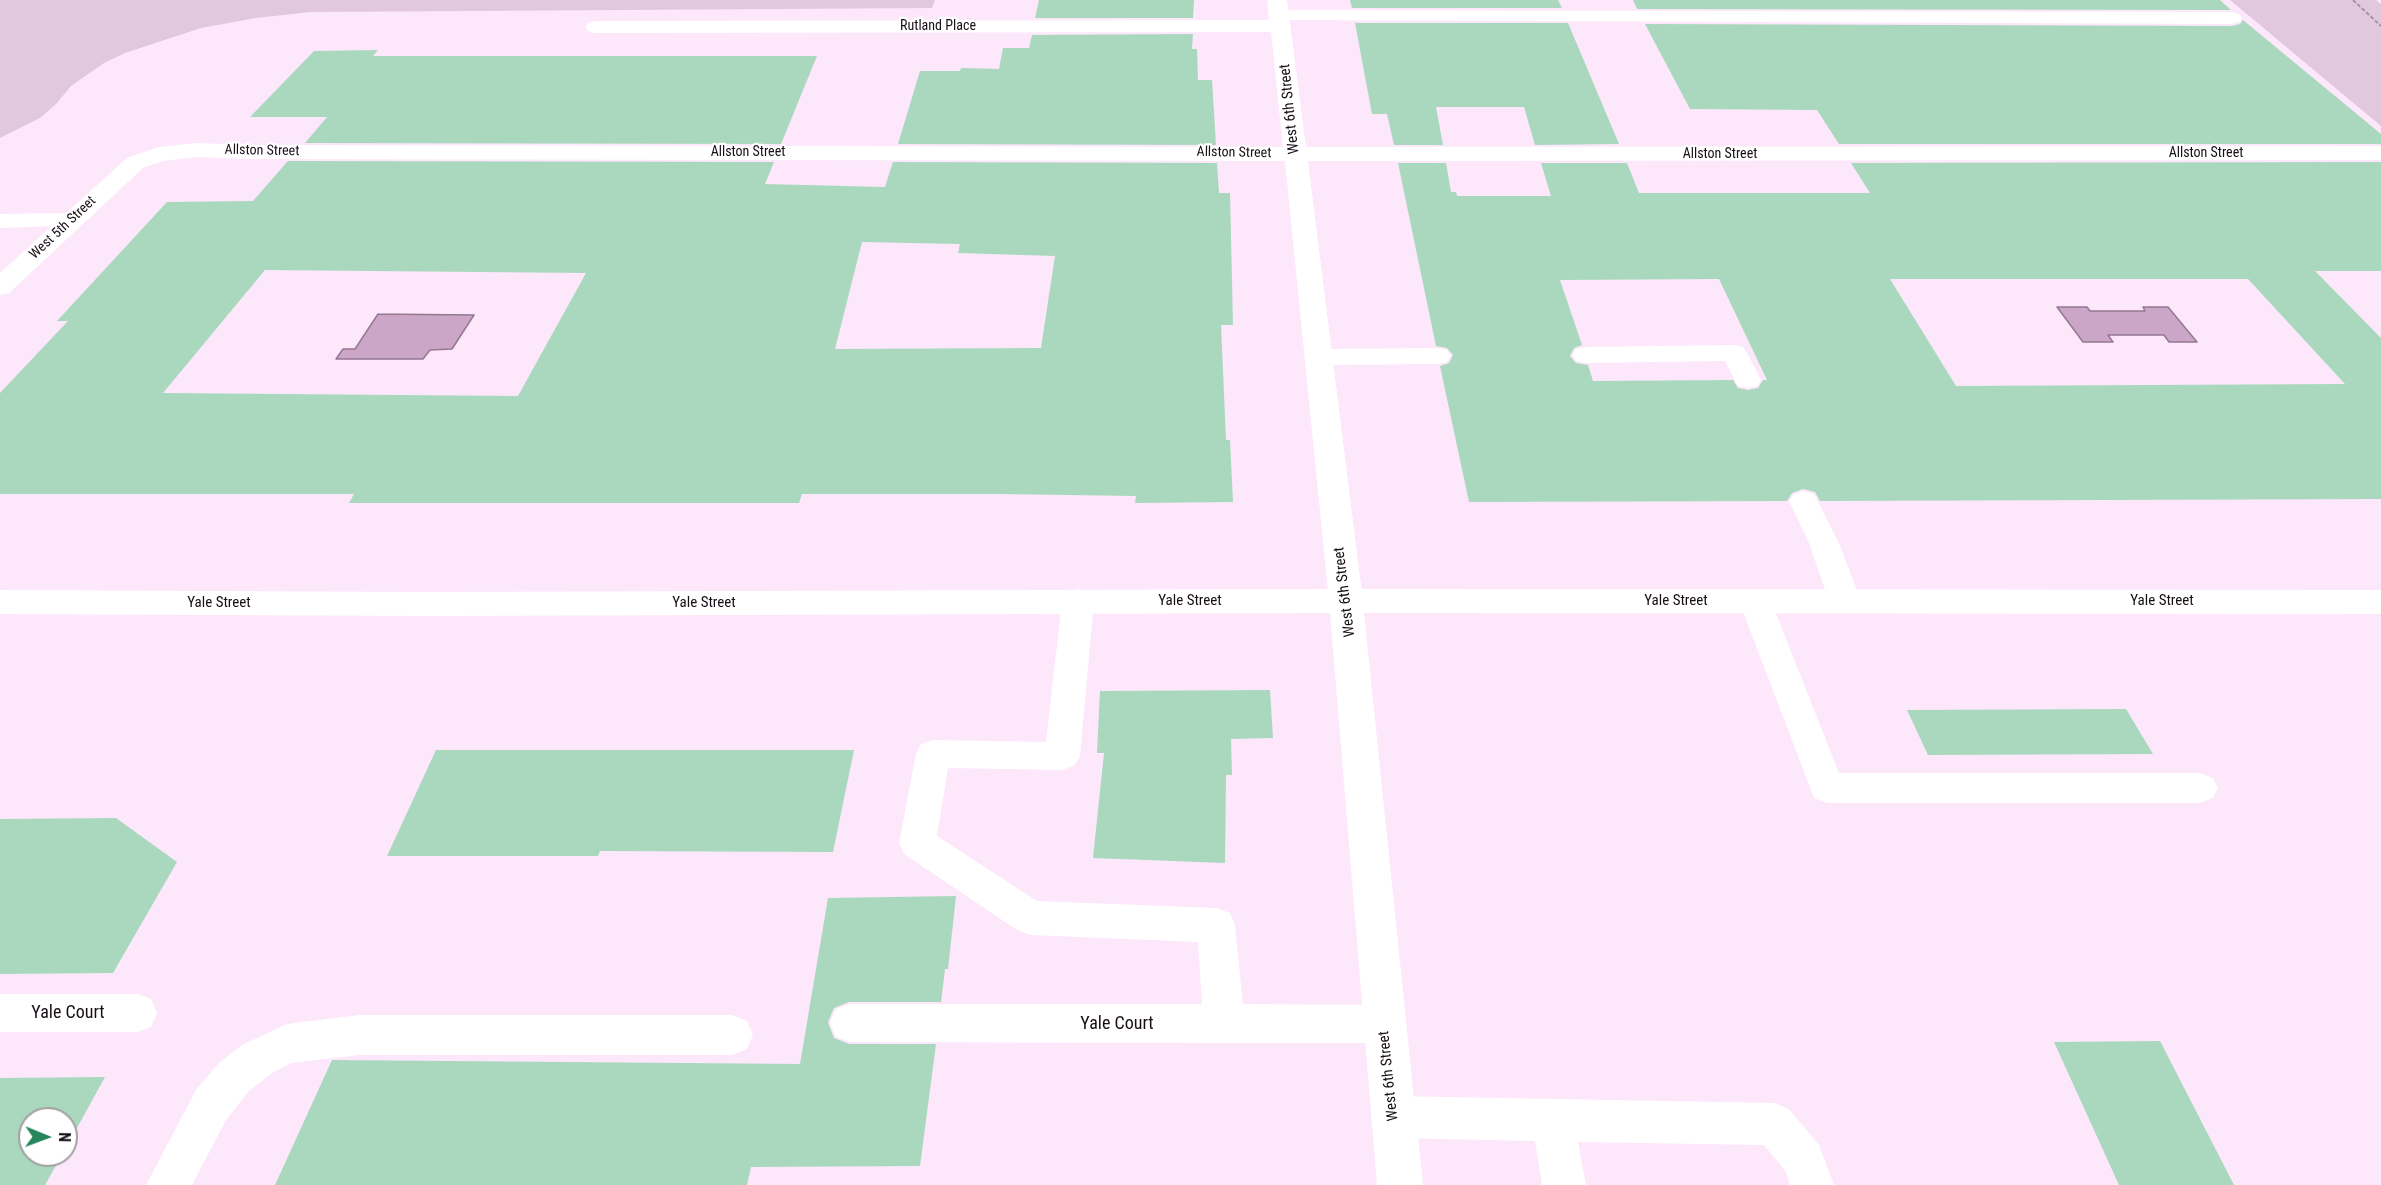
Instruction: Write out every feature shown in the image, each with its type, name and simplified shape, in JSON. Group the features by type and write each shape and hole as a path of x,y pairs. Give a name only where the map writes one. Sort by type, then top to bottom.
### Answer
{"street":[{"name":"Rutland Place","path":"595,27 1279,14"},
{"name":"West 6th Street","path":"1279,14 1346,600 1400,1185"},
{"name":"Allston Street","path":"127,169 145,158 197,150 246,152 1294,154 2381,153"},
{"name":"West 5th Street","path":"0,287 127,169"},
{"name":"Yale Street","path":"0,602 428,604 1346,600 2381,602"}],"lane":[{"path":"1279,14 2232,18"},
{"path":"0,221 71,220"},
{"path":"1585,355 1734,352 1748,380"},
{"path":"1320,357 1438,356"},
{"path":"1804,501 1824,543 1845,601"},
{"path":"1078,601 1062,756 933,754 917,843 1031,918 1216,925 1224,1024"},
{"path":"1755,601 1827,788 2200,788"},
{"name":"Yale Court","path":"0,1013 137,1013"},
{"name":"Yale Court","path":"850,1023 1384,1024"},
{"path":"168,1185 212,1105 234,1077 257,1059 287,1044 359,1035 732,1035"},
{"path":"1393,1117 1774,1124 1804,1161 1812,1185"},
{"path":"1553,1120 1564,1185"}],"path":[{"path":"2353,0 2381,26"}],"shaded area":[{"path":"0,0 935,0 932,8 311,12 256,18 201,28 125,53 104,63 71,86 40,118 0,138"},
{"path":"2230,0 2376,0 2381,4 2381,126"},
{"path":"2057,307 2087,307 2090,311 2145,311 2143,307 2168,307 2197,342 2169,342 2164,335 2108,335 2113,342 2083,342"},
{"path":"378,314 474,315 452,349 430,350 423,359 336,359 343,349 355,349"}],"building":[{"path":"1039,0 1194,0 1193,18 1035,18"},
{"path":"1350,0 1558,0 1562,8 1352,8"},
{"path":"1633,0 2220,0 2231,10 1637,9"},
{"path":"2243,20 2381,134 2381,144 1839,144 1817,110 1690,109 1645,24 2232,26 2240,24"},
{"path":"1355,23 1568,23 1619,144 1535,145 1524,107 1436,107 1443,145 1394,145 1387,114 1372,114"},
{"path":"1193,34 1192,49 1197,49 1198,80 1212,80 1216,145 898,144 920,71 960,71 961,68 999,69 1003,48 1029,48 1032,35"},
{"path":"378,50 373,56 817,56 781,144 305,143 327,117 250,117 314,51"},
{"path":"288,161 774,162 765,184 885,187 893,162 1217,163 1219,193 1230,193 1233,325 1221,325 1226,440 1230,440 1233,502 1135,503 1136,496 802,494 799,503 349,503 354,494 0,494 0,393 68,321 57,321 167,202 253,201","holes":["862,242 960,244 958,253 1055,256 1041,348 835,349","265,270 586,273 518,396 163,393"]},
{"path":"2381,162 2381,271 2315,271 2381,338 2381,499 1820,501 1815,492 1803,489 1792,493 1787,501 1469,502 1440,366 1449,363 1453,355 1447,348 1436,346 1398,163 1446,163 1451,192 1456,192 1457,196 1551,196 1541,163 1627,163 1639,193 1870,193 1851,163","holes":["1719,279 1767,380 1763,380 1758,388 1748,390 1738,388 1733,380 1593,381 1588,365 1576,363 1570,356 1574,348 1582,345 1560,280","1890,279 2248,279 2345,384 1956,386"]},
{"path":"1270,690 1273,738 1231,739 1232,775 1226,775 1225,863 1093,858 1104,753 1097,753 1100,691"},
{"path":"2126,709 2153,754 1928,755 1907,710"},
{"path":"436,750 854,750 833,852 600,851 598,856 387,856"},
{"path":"116,818 177,862 113,973 0,974 0,819"},
{"path":"956,896 948,969 945,969 941,1002 849,1002 834,1008 828,1022 834,1038 849,1044 936,1044 920,1166 751,1167 747,1185 275,1185 332,1060 800,1064 828,898"},
{"path":"2160,1041 2234,1185 2119,1185 2054,1042"},
{"path":"105,1077 78,1126 78,1107 18,1107 18,1167 55,1167 45,1185 0,1185 0,1078"}]}
